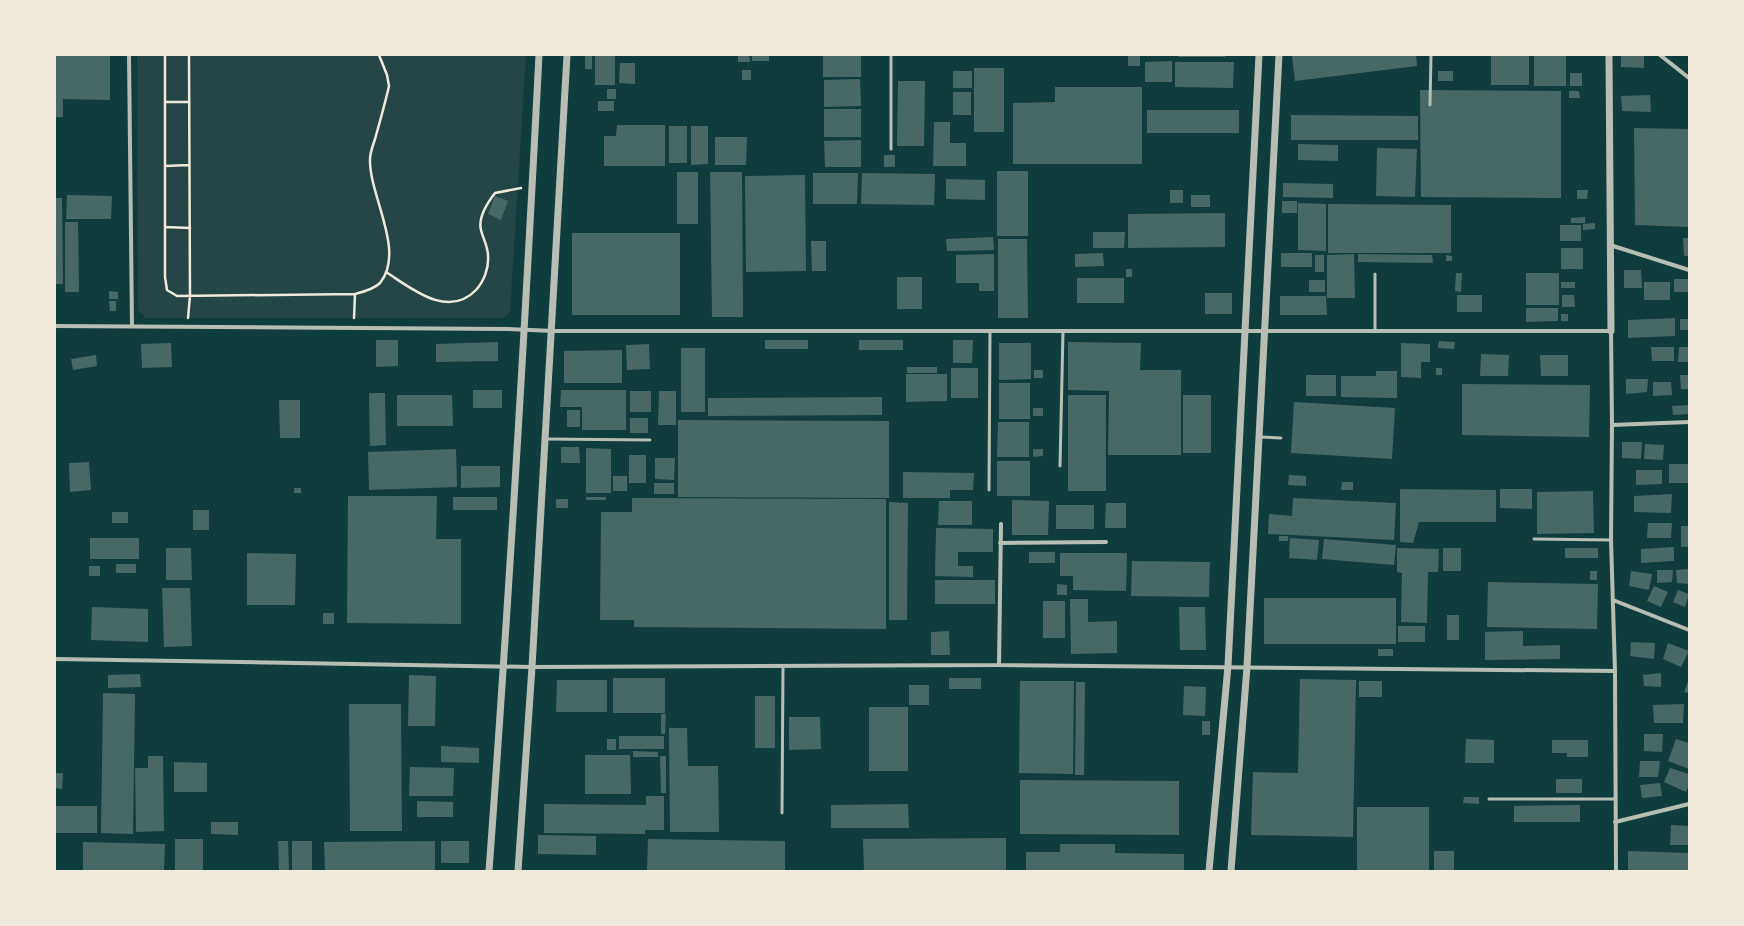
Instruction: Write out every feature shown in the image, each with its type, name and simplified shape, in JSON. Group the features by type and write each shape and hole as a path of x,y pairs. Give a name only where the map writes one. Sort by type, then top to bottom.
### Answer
{"street":[{"path":"129,55 132,326"},
{"path":"489,871 504,666 525,329 539,55"},
{"path":"518,871 553,330 567,55"},
{"path":"1209,871 1228,666 1259,55"},
{"path":"1231,871 1248,667 1279,55"},
{"path":"1609,55 1612,425 1611,540 1615,671 1616,871"},
{"path":"1660,55 1689,78"},
{"path":"1610,245 1689,270"},
{"path":"55,326 553,330 1611,331"},
{"path":"1612,425 1689,422"},
{"path":"1000,524 1000,665"},
{"path":"1000,543 1106,542"},
{"path":"1613,600 1689,630"},
{"path":"55,659 532,667 1000,665 1228,666 1615,671"},
{"path":"1615,822 1689,804"}],"lane":[{"path":"891,55 891,149"},
{"path":"1430,105 1431,55"},
{"path":"1375,274 1375,331"},
{"path":"989,490 990,331"},
{"path":"1060,466 1062,331"},
{"path":"1260,437 1282,438"},
{"path":"546,440 650,440"},
{"path":"1534,539 1611,540"},
{"path":"782,813 783,666"},
{"path":"1490,799 1615,799"}],"path":[{"path":"165,55 164,277 166,290 177,296 355,294 369,290 379,284 386,272 389,260 389,247 385,226 370,174 370,157 389,86 387,75 379,55"},
{"path":"188,318 190,296 189,55"},
{"path":"165,102 189,102"},
{"path":"165,166 189,165"},
{"path":"386,272 431,300 446,303 459,301 471,294 480,285 487,270 488,256 486,242 480,228 482,217 489,201 495,193 521,188"},
{"path":"164,227 190,228"},
{"path":"354,318 355,294"}],"shaded area":[{"path":"137,55 526,55 510,312 503,318 146,318 138,310"}],"building":[{"path":"55,55 110,55 110,100 63,99 63,117 55,117"},
{"path":"585,55 592,55 592,69 585,69"},
{"path":"595,55 615,55 615,85 595,85"},
{"path":"738,55 749,55 750,62 738,62"},
{"path":"752,55 769,55 769,61 752,61"},
{"path":"823,55 861,55 861,77 823,77"},
{"path":"1140,55 1140,66 1128,66 1128,56"},
{"path":"1178,55 1225,55 1225,57 1178,57"},
{"path":"1416,55 1417,66 1295,81 1292,56"},
{"path":"1491,55 1529,55 1529,85 1491,85"},
{"path":"1534,55 1566,55 1566,86 1534,86"},
{"path":"1621,55 1644,55 1644,68 1621,67"},
{"path":"1172,61 1172,82 1145,82 1145,62"},
{"path":"1175,62 1234,62 1233,88 1175,87"},
{"path":"620,63 635,63 635,84 619,83"},
{"path":"974,68 1004,68 1004,132 974,132"},
{"path":"742,70 751,70 751,80 742,80"},
{"path":"953,71 972,71 972,88 953,88"},
{"path":"1438,71 1453,71 1453,81 1438,81"},
{"path":"1570,73 1582,73 1582,86 1570,86"},
{"path":"860,79 861,106 824,107 824,80"},
{"path":"898,81 925,81 924,146 897,146"},
{"path":"1055,87 1142,87 1142,164 1013,164 1013,103 1055,102"},
{"path":"607,89 616,89 616,99 607,99"},
{"path":"1420,90 1561,91 1561,198 1421,197"},
{"path":"1569,91 1579,91 1580,98 1569,98"},
{"path":"953,92 971,92 971,115 953,115"},
{"path":"1650,95 1651,112 1622,111 1621,96"},
{"path":"598,101 614,101 614,111 598,111"},
{"path":"824,109 861,109 861,137 824,137"},
{"path":"1147,110 1239,110 1239,133 1147,133"},
{"path":"1291,115 1418,116 1418,140 1291,140"},
{"path":"934,122 950,122 950,143 966,143 966,166 933,166"},
{"path":"617,125 665,125 665,166 604,166 604,136 616,136"},
{"path":"669,126 687,126 687,163 669,163"},
{"path":"691,126 708,126 708,164 691,165"},
{"path":"1634,128 1689,129 1689,227 1635,225"},
{"path":"715,137 747,137 746,165 715,165"},
{"path":"861,140 861,167 825,167 824,141"},
{"path":"1298,144 1338,145 1338,161 1298,160"},
{"path":"1377,148 1417,149 1415,197 1376,196"},
{"path":"884,155 895,155 895,167 884,167"},
{"path":"997,171 1028,171 1028,236 997,236"},
{"path":"677,172 698,172 698,224 677,224"},
{"path":"710,172 742,172 743,317 712,317"},
{"path":"813,173 858,173 857,204 813,204"},
{"path":"862,173 935,174 934,205 861,204"},
{"path":"805,175 806,271 746,272 745,176"},
{"path":"946,179 985,180 985,200 946,199"},
{"path":"1283,183 1333,184 1333,198 1283,197"},
{"path":"1170,190 1183,190 1183,203 1170,203"},
{"path":"1577,190 1588,190 1587,199 1577,199"},
{"path":"67,195 112,196 111,219 66,219"},
{"path":"1191,195 1210,195 1210,207 1191,207"},
{"path":"495,196 508,201 501,220 488,214"},
{"path":"55,198 62,198 63,284 55,284"},
{"path":"1282,201 1297,201 1297,213 1282,213"},
{"path":"1298,203 1326,204 1326,251 1298,250"},
{"path":"1328,204 1451,205 1451,253 1328,253"},
{"path":"1225,213 1225,247 1128,248 1128,214"},
{"path":"1585,217 1585,223 1571,223 1571,218"},
{"path":"65,222 78,222 79,292 65,292"},
{"path":"1595,223 1595,229 1583,230 1583,224"},
{"path":"1560,225 1581,225 1581,241 1560,241"},
{"path":"1093,232 1125,232 1124,248 1093,248"},
{"path":"572,233 680,233 680,315 572,315"},
{"path":"993,237 994,250 947,251 946,239"},
{"path":"1683,238 1689,238 1689,256 1684,256"},
{"path":"998,239 1027,239 1028,318 998,318"},
{"path":"811,241 826,241 826,271 812,271"},
{"path":"1561,248 1583,248 1583,269 1561,269"},
{"path":"1103,253 1104,266 1075,267 1075,254"},
{"path":"1281,253 1312,253 1312,267 1281,267"},
{"path":"994,254 994,291 979,291 979,283 956,283 956,255"},
{"path":"1354,254 1355,298 1327,298 1327,255"},
{"path":"1358,254 1432,255 1433,263 1358,262"},
{"path":"1315,255 1324,255 1324,272 1315,272"},
{"path":"1446,255 1452,256 1452,261 1446,261"},
{"path":"1126,269 1132,269 1132,277 1126,277"},
{"path":"1624,270 1641,270 1642,288 1624,288"},
{"path":"1456,273 1462,273 1461,292 1455,291"},
{"path":"1526,273 1559,273 1559,305 1526,305"},
{"path":"897,277 922,277 922,309 897,309"},
{"path":"1077,278 1124,278 1124,303 1077,303"},
{"path":"1674,279 1689,279 1689,292 1674,292"},
{"path":"1309,280 1325,280 1325,292 1309,292"},
{"path":"1561,282 1575,282 1575,288 1561,288"},
{"path":"1644,282 1670,282 1670,300 1644,300"},
{"path":"109,291 118,292 118,299 109,299"},
{"path":"1205,293 1232,293 1232,314 1205,314"},
{"path":"1457,295 1482,295 1482,312 1457,312"},
{"path":"1562,295 1574,295 1575,307 1562,307"},
{"path":"1280,296 1326,296 1327,315 1280,315"},
{"path":"109,301 116,301 116,311 110,311"},
{"path":"1526,308 1558,308 1558,321 1526,322"},
{"path":"1561,314 1568,314 1568,321 1561,321"},
{"path":"1675,318 1675,336 1628,338 1628,320"},
{"path":"1680,319 1689,319 1689,330 1680,330"},
{"path":"376,340 398,340 398,366 376,367"},
{"path":"765,340 808,340 808,349 765,349"},
{"path":"859,340 903,340 903,350 859,350"},
{"path":"953,340 973,340 972,363 953,363"},
{"path":"1439,341 1455,342 1454,349 1438,348"},
{"path":"498,342 498,361 436,362 436,344"},
{"path":"1068,342 1141,343 1140,370 1181,370 1181,455 1108,455 1109,391 1068,390"},
{"path":"171,343 172,367 142,368 141,344"},
{"path":"999,343 1031,343 1031,379 999,380"},
{"path":"1401,343 1430,344 1430,362 1421,362 1421,378 1401,377"},
{"path":"649,344 650,369 627,370 626,345"},
{"path":"1651,347 1674,347 1674,361 1652,361"},
{"path":"1679,347 1689,347 1689,362 1678,362"},
{"path":"681,348 705,348 705,412 681,412"},
{"path":"622,350 622,383 564,383 564,351"},
{"path":"1481,354 1509,355 1508,376 1480,376"},
{"path":"96,355 97,366 73,370 71,359"},
{"path":"1540,355 1568,355 1568,376 1541,376"},
{"path":"907,367 937,367 937,373 907,373"},
{"path":"951,368 978,368 978,398 951,398"},
{"path":"1436,368 1442,368 1442,375 1436,375"},
{"path":"1034,370 1043,370 1043,378 1034,378"},
{"path":"1376,371 1397,371 1397,398 1341,397 1341,376 1376,376"},
{"path":"906,374 947,374 947,401 906,402"},
{"path":"1306,375 1336,375 1336,396 1306,396"},
{"path":"1680,375 1689,375 1689,389 1681,389"},
{"path":"1626,379 1648,379 1647,392 1626,394"},
{"path":"1653,382 1671,382 1672,395 1653,396"},
{"path":"999,383 1030,383 1030,419 999,419"},
{"path":"1462,384 1590,385 1589,437 1462,435"},
{"path":"473,390 502,390 502,408 473,408"},
{"path":"561,390 626,390 626,430 582,430 582,407 560,407"},
{"path":"630,391 651,391 651,412 630,412"},
{"path":"659,391 676,391 676,425 658,425"},
{"path":"369,393 385,393 386,445 370,446"},
{"path":"397,395 452,395 453,426 397,426"},
{"path":"1068,395 1106,395 1106,491 1068,491"},
{"path":"1183,395 1211,395 1211,453 1183,453"},
{"path":"882,397 882,415 708,416 708,398"},
{"path":"279,400 300,400 300,438 280,438"},
{"path":"1294,402 1395,408 1392,459 1291,453"},
{"path":"1689,405 1689,414 1673,415 1672,406"},
{"path":"1033,408 1043,408 1043,416 1033,416"},
{"path":"567,410 580,410 580,427 567,427"},
{"path":"630,418 648,418 648,433 630,433"},
{"path":"678,420 889,421 889,498 678,497"},
{"path":"998,422 1029,422 1029,457 997,457"},
{"path":"1622,442 1642,442 1641,459 1622,458"},
{"path":"1645,444 1664,445 1663,460 1644,459"},
{"path":"561,447 579,447 580,463 561,463"},
{"path":"586,448 611,449 611,493 586,493"},
{"path":"456,449 457,487 369,490 368,452"},
{"path":"1033,449 1043,449 1043,456 1033,457"},
{"path":"629,455 646,455 646,483 629,483"},
{"path":"655,458 675,458 674,480 655,479"},
{"path":"997,461 1030,461 1030,496 997,496"},
{"path":"89,462 91,490 70,492 69,463"},
{"path":"1669,464 1689,464 1689,483 1669,483"},
{"path":"461,466 500,466 500,487 461,488"},
{"path":"1636,470 1662,470 1662,484 1636,485"},
{"path":"903,472 974,473 973,490 950,490 950,498 903,498"},
{"path":"1289,475 1306,476 1306,486 1288,485"},
{"path":"613,476 627,476 627,491 613,491"},
{"path":"1342,482 1353,482 1353,490 1341,490"},
{"path":"654,483 674,483 674,494 654,494"},
{"path":"294,488 301,488 301,493 294,493"},
{"path":"1400,489 1496,490 1496,522 1419,522 1413,543 1400,542"},
{"path":"1500,489 1532,489 1532,509 1500,508"},
{"path":"1593,491 1594,533 1537,534 1537,492"},
{"path":"1672,494 1671,513 1634,512 1634,496"},
{"path":"348,496 437,496 436,539 461,539 461,624 347,623"},
{"path":"453,497 497,497 497,510 453,510"},
{"path":"586,497 606,497 606,500 586,500"},
{"path":"632,498 886,499 886,629 634,627 634,620 600,620 601,512 632,512"},
{"path":"1293,498 1396,503 1394,540 1268,534 1269,514 1292,516"},
{"path":"556,499 568,499 568,508 556,508"},
{"path":"1012,500 1049,501 1048,535 1012,535"},
{"path":"939,501 972,501 972,525 938,525"},
{"path":"889,502 908,503 907,620 889,620"},
{"path":"1106,503 1126,503 1126,528 1105,528"},
{"path":"1056,505 1094,505 1094,529 1056,529"},
{"path":"193,510 209,510 209,530 193,530"},
{"path":"112,512 128,512 128,523 112,523"},
{"path":"1648,523 1672,523 1671,538 1647,538"},
{"path":"1681,526 1689,526 1689,547 1681,547"},
{"path":"936,528 993,529 993,552 958,552 958,566 973,566 973,577 935,576"},
{"path":"1279,536 1288,536 1288,541 1279,541"},
{"path":"90,538 139,538 139,559 90,559"},
{"path":"1290,538 1319,540 1317,560 1289,558"},
{"path":"1324,539 1396,545 1394,565 1322,559"},
{"path":"1674,547 1674,561 1641,563 1641,549"},
{"path":"166,548 191,548 192,580 166,580"},
{"path":"1397,548 1439,549 1438,572 1428,572 1427,623 1401,622 1402,573 1397,572"},
{"path":"1443,548 1461,548 1461,571 1443,571"},
{"path":"1565,548 1598,548 1598,558 1565,558"},
{"path":"1029,552 1055,552 1055,563 1029,563"},
{"path":"247,553 296,554 295,605 247,605"},
{"path":"1060,553 1127,553 1126,591 1073,590 1073,576 1060,576"},
{"path":"1132,561 1210,562 1209,597 1131,596"},
{"path":"116,564 136,564 136,573 116,573"},
{"path":"89,566 100,566 100,576 89,576"},
{"path":"1689,569 1689,584 1677,583 1676,570"},
{"path":"1657,570 1673,570 1672,582 1657,583"},
{"path":"1590,571 1597,571 1597,580 1590,580"},
{"path":"1631,571 1652,574 1649,590 1629,586"},
{"path":"935,580 995,580 995,604 935,604"},
{"path":"1488,582 1598,584 1597,629 1487,627"},
{"path":"1057,584 1067,585 1067,595 1057,595"},
{"path":"1654,586 1668,592 1661,607 1647,601"},
{"path":"162,588 190,588 192,646 164,647"},
{"path":"1678,590 1689,594 1685,607 1673,602"},
{"path":"1264,598 1396,598 1396,644 1264,644"},
{"path":"1070,599 1088,599 1088,622 1117,621 1117,653 1071,654"},
{"path":"1043,601 1065,601 1065,638 1043,638"},
{"path":"92,607 148,609 148,642 91,640"},
{"path":"1179,607 1205,607 1206,650 1180,650"},
{"path":"323,613 334,613 334,624 323,624"},
{"path":"1447,615 1459,615 1459,640 1447,640"},
{"path":"1398,626 1425,626 1425,642 1398,642"},
{"path":"949,631 950,655 931,655 931,632"},
{"path":"1523,631 1523,646 1560,645 1560,659 1485,660 1485,632"},
{"path":"1631,642 1655,643 1654,659 1630,656"},
{"path":"1668,643 1689,651 1681,667 1663,659"},
{"path":"1378,649 1393,649 1393,656 1378,656"},
{"path":"1661,673 1661,687 1644,686 1643,675"},
{"path":"140,674 141,687 108,688 108,675"},
{"path":"409,675 436,676 435,726 408,726"},
{"path":"613,678 665,678 665,713 613,713"},
{"path":"949,678 981,678 981,689 949,689"},
{"path":"1300,679 1356,680 1353,837 1251,835 1253,772 1298,773"},
{"path":"1689,679 1689,693 1684,692"},
{"path":"557,680 607,680 607,712 556,712"},
{"path":"1020,681 1074,681 1073,774 1019,773"},
{"path":"1359,681 1382,681 1382,697 1359,697"},
{"path":"1076,682 1085,682 1084,775 1075,775"},
{"path":"909,685 929,685 929,705 909,705"},
{"path":"1184,686 1206,687 1205,716 1183,715"},
{"path":"103,693 135,694 133,834 101,833"},
{"path":"755,696 775,696 775,748 755,748"},
{"path":"349,704 401,704 402,831 350,831"},
{"path":"1684,704 1683,723 1654,723 1653,705"},
{"path":"869,707 908,707 908,771 869,771"},
{"path":"661,714 666,714 665,734 661,734"},
{"path":"789,717 820,717 821,749 789,750"},
{"path":"1202,721 1210,721 1210,735 1202,735"},
{"path":"669,728 687,728 688,766 718,766 719,832 670,832"},
{"path":"1644,734 1663,734 1662,752 1644,751"},
{"path":"619,736 664,736 664,749 619,749"},
{"path":"607,739 616,739 616,750 607,750"},
{"path":"1466,739 1494,740 1494,763 1465,763"},
{"path":"1676,739 1689,743 1689,769 1668,761"},
{"path":"1552,740 1588,740 1588,757 1567,757 1567,753 1552,753"},
{"path":"441,746 479,748 479,763 441,762"},
{"path":"633,751 658,752 658,757 633,757"},
{"path":"585,755 630,755 631,794 585,794"},
{"path":"148,756 163,756 164,831 136,832 135,768 148,768"},
{"path":"660,756 666,756 666,793 661,793"},
{"path":"1640,761 1660,761 1658,777 1639,777"},
{"path":"174,762 207,763 207,792 174,792"},
{"path":"410,767 454,768 453,796 409,796"},
{"path":"1670,768 1689,774 1689,785 1686,792 1664,782"},
{"path":"55,773 63,773 62,789 55,788"},
{"path":"1556,779 1582,779 1582,793 1556,793"},
{"path":"1020,780 1179,781 1179,835 1020,834"},
{"path":"1660,783 1662,796 1642,798 1640,785"},
{"path":"646,796 664,796 664,830 645,830 645,834 544,833 544,804 646,805"},
{"path":"1464,797 1479,797 1479,804 1463,803"},
{"path":"417,801 453,802 453,817 417,817"},
{"path":"908,804 909,828 831,828 831,805"},
{"path":"1580,805 1580,822 1514,822 1514,806"},
{"path":"55,806 97,806 97,833 55,833"},
{"path":"1357,807 1429,807 1429,871 1357,871"},
{"path":"211,822 238,822 238,835 211,834"},
{"path":"1671,825 1689,826 1689,845 1670,845"},
{"path":"538,835 596,836 596,855 538,854"},
{"path":"1006,838 1006,871 864,871 863,839"},
{"path":"175,839 203,839 203,871 175,871"},
{"path":"648,839 785,841 785,871 647,871"},
{"path":"278,841 288,841 289,871 279,871"},
{"path":"292,841 312,841 312,871 292,871"},
{"path":"435,841 435,871 325,871 324,842"},
{"path":"441,841 469,841 469,863 441,863"},
{"path":"83,842 165,844 164,871 83,871"},
{"path":"1060,844 1115,844 1115,853 1184,854 1184,871 1026,871 1026,852 1060,852"},
{"path":"1434,851 1454,851 1454,871 1434,871"},
{"path":"1628,851 1689,853 1689,871 1628,871"}]}
